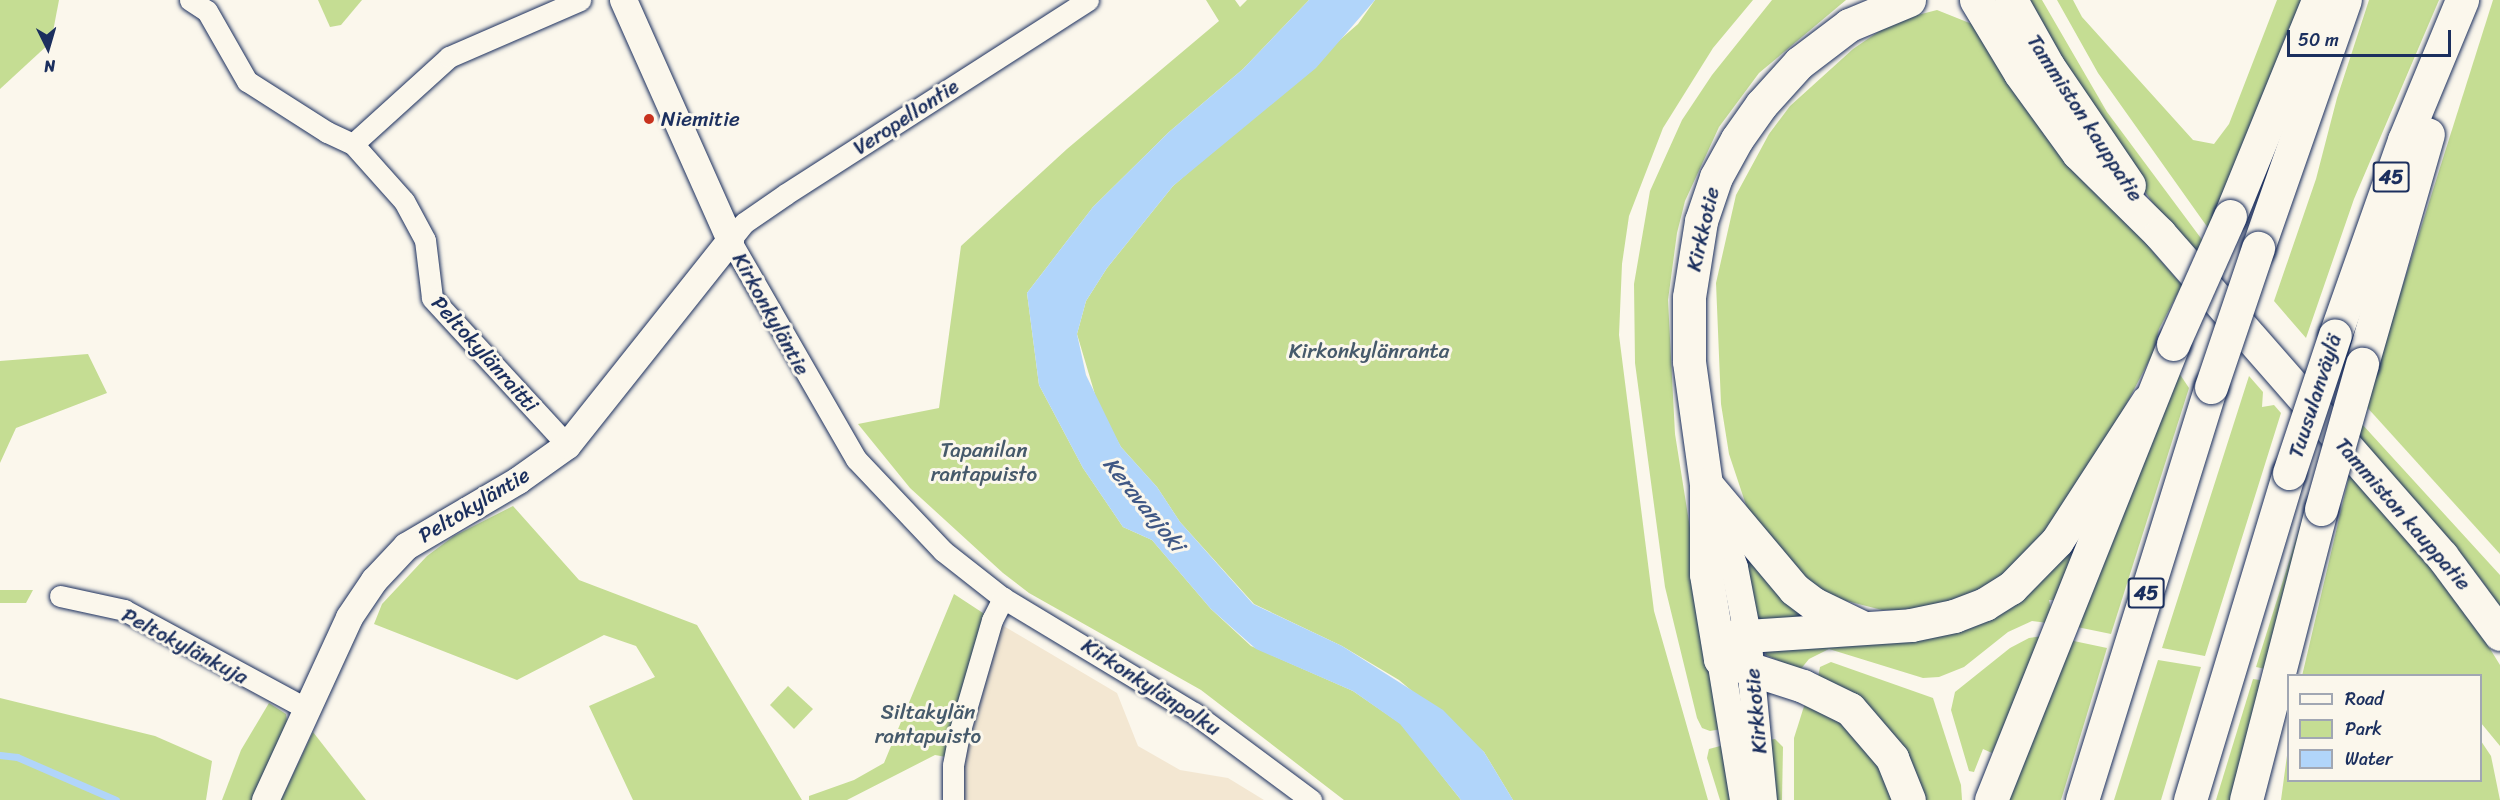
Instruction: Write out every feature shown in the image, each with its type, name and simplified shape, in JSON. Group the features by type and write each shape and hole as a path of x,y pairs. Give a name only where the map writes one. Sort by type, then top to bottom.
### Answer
{"main road":[{"name":"Kirkkotie","path":"1728,644 1706,574 1707,484 1689,361 1689,297 1701,221 1716,177 1761,105 1799,63 1858,13 1909,0"},
{"name":"Tammiston kauppatie","path":"1976,0 2020,73 2078,153 2160,234 2442,556 2500,634"},
{"name":"Tammiston kauppatie","path":"2011,0 2048,66 2160,234"},
{"path":"1990,800 2081,582 2147,402 2230,216 2318,0"},
{"name":"45","path":"2082,800 2211,387 2344,0"},
{"path":"2246,800 2276,692 2321,509 2425,145 2459,11"},
{"name":"Tuusulanväylä","path":"2190,800 2289,473 2335,335 2404,140 2459,11"},
{"path":"1728,644 1861,627 1911,625 1954,616 2012,588 2057,541 2147,402"},
{"path":"1707,484 1794,589 1814,604 1861,627"},
{"path":"1728,644 1753,668 1829,696 1850,709 1892,758 1908,800"},
{"path":"2269,800 2276,692"}],"street":[{"name":"Peltokylänraitti","path":"189,0 207,11 247,81 327,132 353,144 418,221 425,240 432,298 567,445"},
{"path":"353,144 449,57 580,0"},
{"name":"Kirkonkyläntie","path":"622,0 730,240 856,459 943,551 984,584"},
{"name":"Veropellontie","path":"730,240 744,223 786,194 1088,0"},
{"name":"Peltokyläntie","path":"265,800 304,708 349,617 374,580 406,546 518,480 567,445 730,240"},
{"name":"Kirkonkylänpolku","path":"984,584 1003,598 1194,713 1311,800"},
{"name":"Peltokylänkuja","path":"60,596 124,610 304,708"},
{"path":"952,800 953,765 960,730 992,620 1003,598"},
{"name":"Kirkkotie","path":"1728,644 1743,800"},
{"name":"Kirkkotie","path":"1753,668 1763,800"}],"shaded area":[{"path":"1002,625 1117,693 1138,746 1180,770 1228,778 1264,800 963,800 964,759"}],"green space":[{"path":"0,0 59,0 51,42 0,89"},
{"path":"318,0 362,0 341,25 330,27"},
{"name":"Tapanilan rantapuisto","path":"1206,0 1235,0 1240,7 1247,0 1309,0 1243,69 1169,132 1093,207 1027,293 1039,385 1083,468 1123,527 1152,540 1211,609 1251,646 1353,691 1401,724 1461,800 1344,800 1201,690 1029,593 1003,573 910,488 858,424 939,408 961,246 1067,149 1219,21"},
{"name":"Kirkonkylänranta","path":"1375,0 1753,0 1713,48 1663,128 1629,216 1622,264 1619,335 1654,611 1708,800 1513,800 1484,752 1399,680 1342,646 1254,604 1180,522 1157,487 1121,447 1099,408 1077,334 1086,301 1107,268 1173,186 1358,24"},
{"path":"1772,0 1846,0 1759,73 1719,127 1685,201 1677,233 1668,300 1675,434 1722,729 1710,731 1702,728 1697,718 1665,587 1635,363 1634,284 1650,191 1682,120 1712,75"},
{"path":"2025,0 2042,0 2107,112 2203,241 2195,257 2150,199 2068,75"},
{"path":"2057,0 2073,0 2082,17 2193,140 2214,144 2229,124 2277,0 2305,0 2208,228 2098,73"},
{"path":"2369,0 2439,0 2354,199 2306,338 2274,301 2316,179 2337,98"},
{"path":"2493,0 2500,0 2500,554 2365,405"},
{"path":"1937,10 1972,24 2048,131 2182,285 2159,329 2153,353 2103,449 2049,530 1998,581 1971,596 1914,610 1882,610 1831,597 1810,584 1749,514 1729,454 1721,404 1716,283 1736,195 1769,134 1790,106 1853,49 1894,21"},
{"path":"88,354 107,393 16,428 0,463 0,361"},
{"path":"2177,370 2189,388 2111,634 2077,627"},
{"path":"2249,376 2263,392 2262,407 2274,405 2281,413 2205,656 2162,648"},
{"path":"2361,423 2500,575 2500,608 2482,581 2357,438"},
{"path":"2350,472 2458,597 2500,665 2500,746 2482,724 2482,674 2302,674"},
{"path":"513,506 579,580 697,625 802,800 633,800 589,706 655,677 636,646 604,635 517,680 374,624 382,604 427,556 454,536"},
{"path":"2305,510 2270,670 2256,667"},
{"path":"2086,521 2060,600 2049,600 2052,613 2048,623 2032,621 2008,632 1964,667 1939,677 1923,678 1829,649 1809,659 1800,670 1766,655 1765,647 1913,636"},
{"path":"1743,549 1814,616 1757,621"},
{"path":"0,590 33,590 26,603 0,603"},
{"name":"Siltakylän rantapuisto","path":"954,594 986,615 946,757 935,755 847,800 809,800 809,796 854,780 884,763"},
{"path":"2043,636 1992,753 1983,749 1974,772 1969,771 1951,710 1955,692 2010,648 2029,638"},
{"path":"2069,640 2107,648 2061,800 2004,800"},
{"path":"2158,660 2201,667 2161,800 2114,800"},
{"path":"1831,662 1933,698 1961,785 1962,800 1920,800 1818,677 1820,667"},
{"path":"2253,679 2267,681 2236,800 2216,800"},
{"path":"788,686 813,709 794,729 770,705"},
{"path":"0,698 155,736 212,761 206,800 0,800"},
{"path":"1806,700 1857,733 1889,784 1893,800 1794,800 1794,738"},
{"path":"269,703 286,714 287,721 253,800 222,800 241,750"},
{"path":"313,732 366,800 281,800"},
{"path":"1775,739 1783,747 1782,800 1770,800 1767,740"},
{"path":"2482,742 2491,756 2500,800 2281,800 2287,755 2287,782 2482,782"},
{"path":"1724,745 1732,800 1720,800 1707,758 1709,749"}],"water":[{"name":"Keravanjoki","path":"1309,0 1375,0 1316,68 1173,186 1107,268 1086,301 1077,334 1086,375 1121,447 1157,487 1180,522 1253,604 1342,646 1443,710 1484,752 1513,800 1461,800 1400,724 1353,691 1256,649 1211,609 1152,540 1123,527 1083,468 1039,385 1027,293 1093,207 1169,132 1243,69"}],"waterway":[{"path":"0,755 17,757 116,800"}],"place":[{"name":"Niemitie","path":"649,119"}]}
